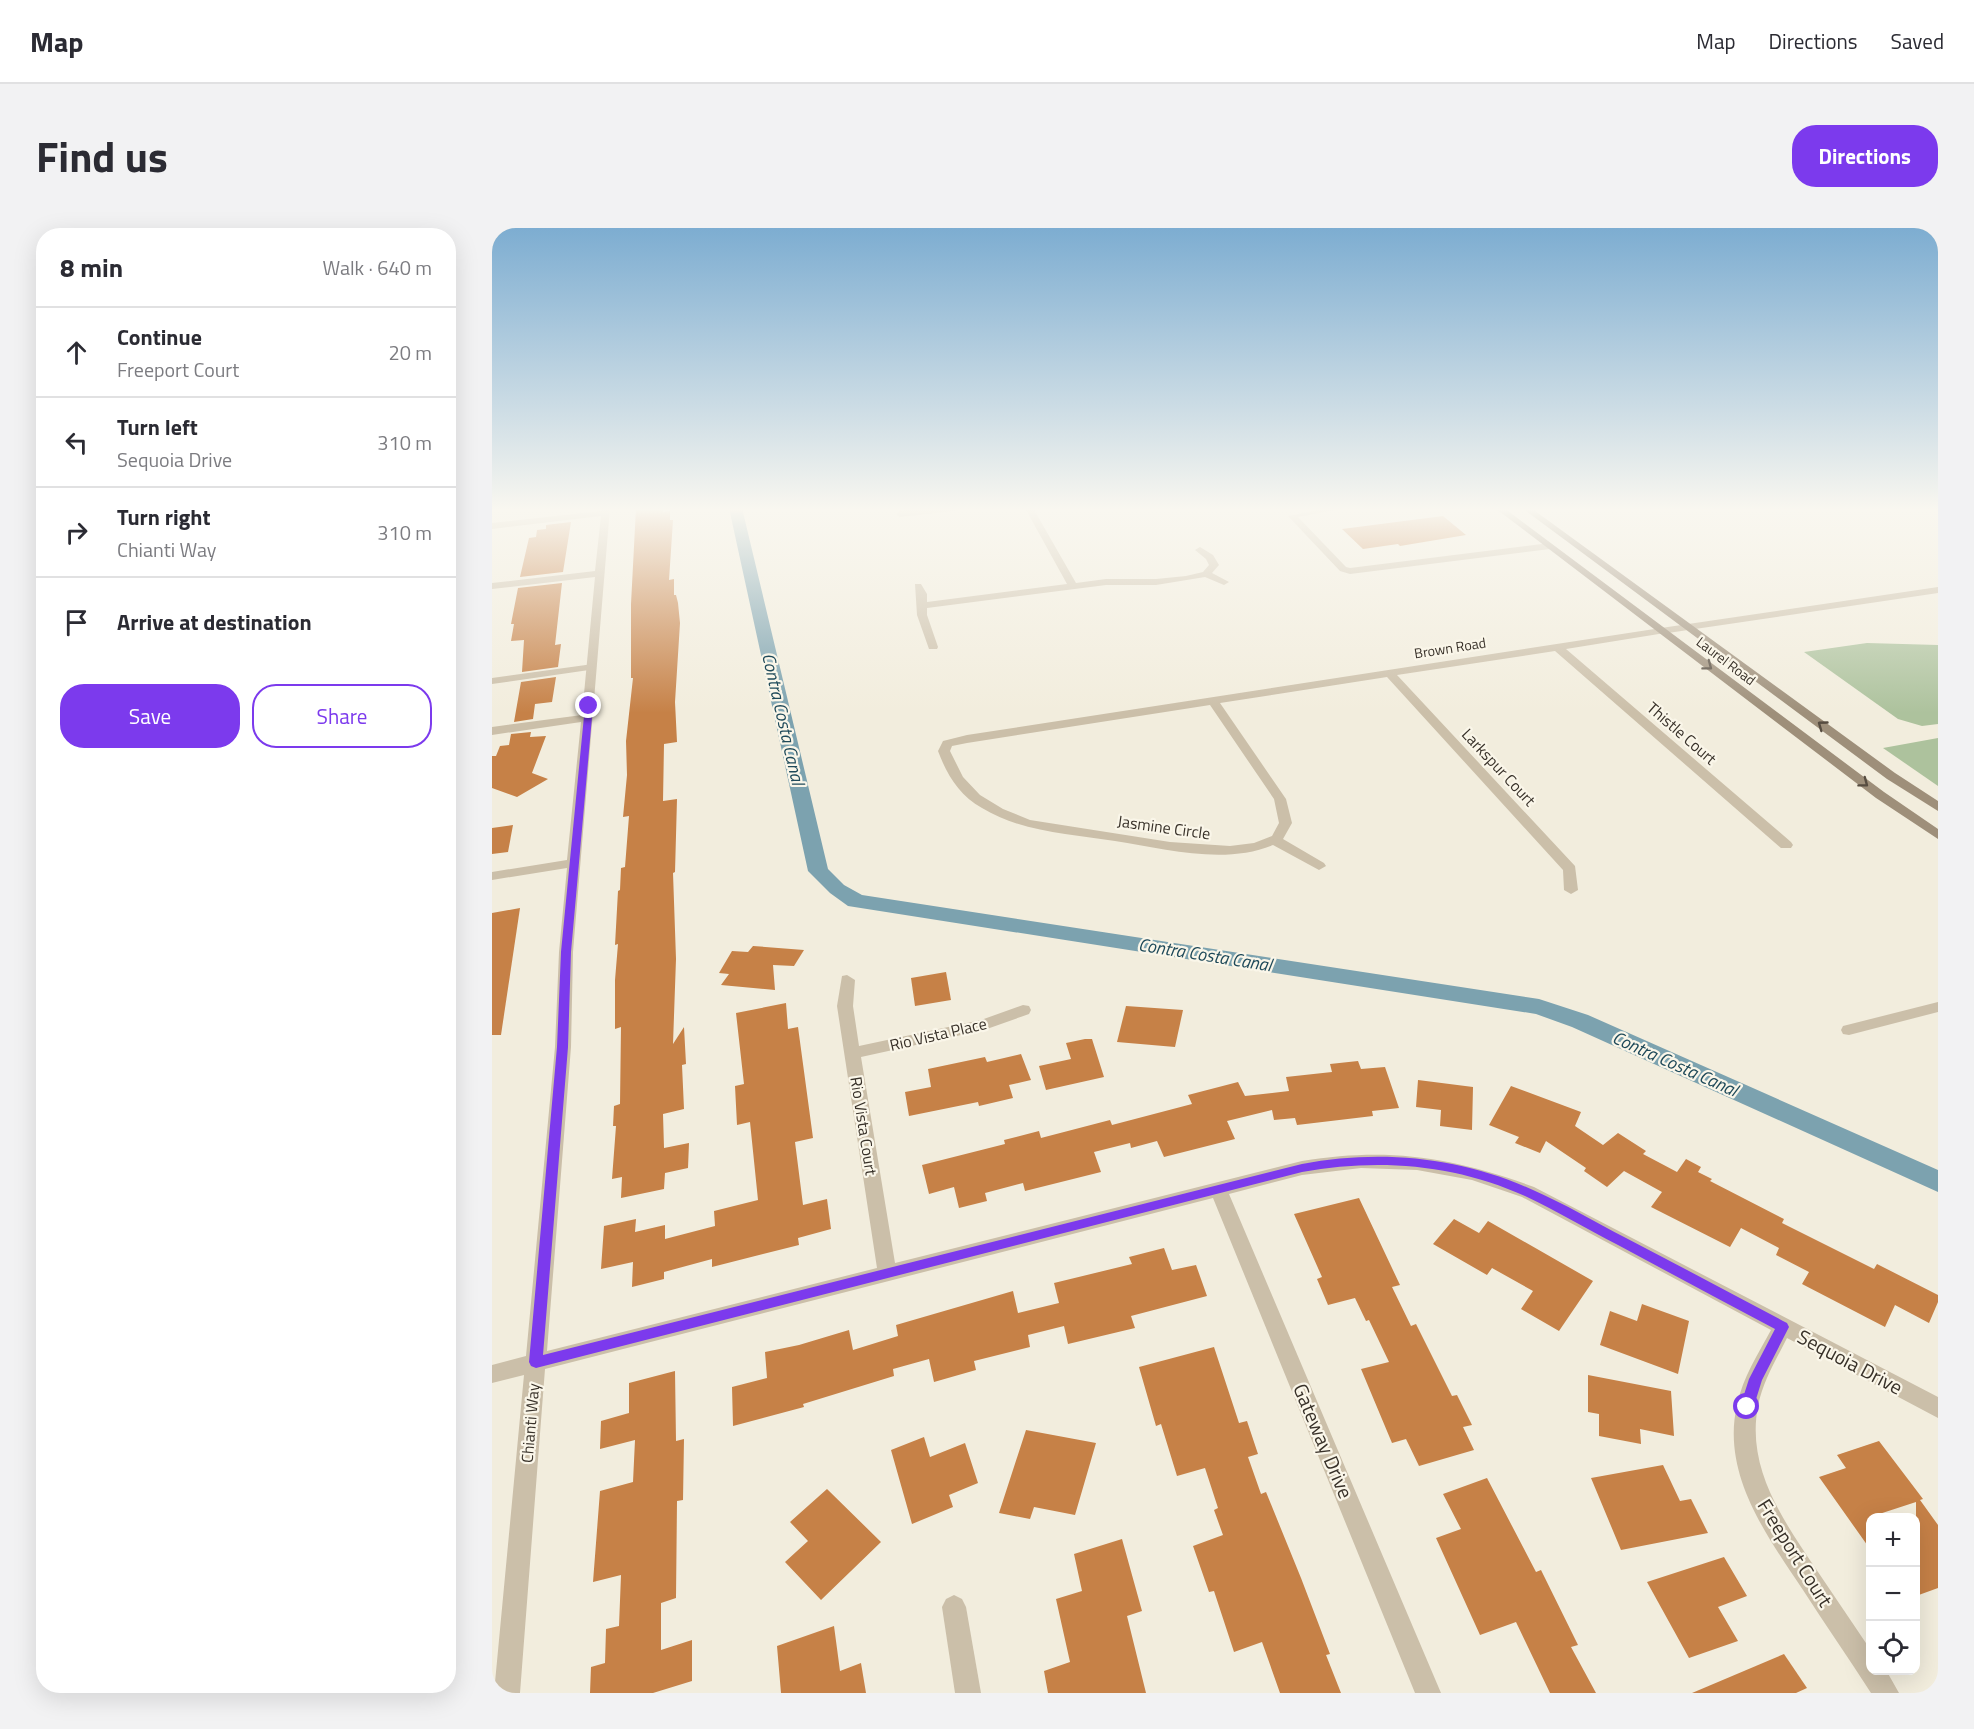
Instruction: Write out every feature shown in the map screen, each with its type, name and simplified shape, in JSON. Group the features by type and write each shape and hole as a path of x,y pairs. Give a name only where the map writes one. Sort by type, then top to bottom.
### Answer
{"main road":[{"name":"Laurel Road","path":"1590,576 1880,795 1938,834"},
{"name":"Laurel Road","path":"1619,576 1891,776 1938,807"}],"street":[{"path":"492,586 578,576"},
{"name":"Chianti Way","path":"507,1693 562,1047 566,952 593,667 599,576"},
{"path":"1068,576 1073,586"},
{"path":"924,605 1073,586 1122,581 1156,582 1191,576"},
{"path":"1211,576 1224,582"},
{"path":"918,586 924,605 922,615 933,647"},
{"name":"Brown Road","path":"967,739 1557,646 1938,590"},
{"name":"Thistle Court","path":"1557,646 1786,845"},
{"name":"Larkspur Court","path":"1389,673 1570,869 1571,890"},
{"path":"1213,700 1280,799 1287,813 1286,826 1275,840 1319,866"},
{"path":"492,731 588,718"},
{"name":"Jasmine Circle","path":"967,739 947,744 944,751 958,783 979,801 1002,814 1027,823 1198,849 1230,851 1257,847 1275,840"},
{"path":"492,876 574,862"},
{"name":"Rio Vista Court","path":"847,980 845,1006 887,1272"},
{"path":"1849,1030 1938,1007"},
{"name":"Rio Vista Place","path":"853,1053 984,1025 1023,1010"},
{"name":"Sequoia Drive","path":"492,1374 887,1272 1218,1190 1335,1162 1369,1159 1402,1161 1466,1171 1528,1192 1938,1408"},
{"name":"Gateway Drive","path":"1218,1190 1428,1693"},
{"name":"Freeport Court","path":"1783,1327 1755,1379 1747,1407 1745,1447 1755,1488 1775,1528 1866,1663"},
{"path":"954,1607 968,1693"},
{"name":"Freeport Court","path":"1874,1675 1886,1693"}],"lane":[{"path":"492,681 593,667"}],"green space":[{"path":"1867,643 1938,645 1938,724 1922,726 1898,719 1804,652"},
{"path":"1938,738 1938,786 1883,748"}],"building":[{"path":"632,576 669,576 669,580 674,579 674,595 678,603 680,623 675,702 677,742 664,744 663,801 677,799 675,872 673,873 676,959 673,1044 684,1027 686,1064 682,1065 684,1109 663,1114 664,1148 689,1143 688,1168 665,1173 664,1189 621,1198 622,1177 612,1179 616,1126 613,1126 614,1106 620,1104 621,1027 615,1029 618,944 615,945 618,891 620,890 621,868 625,867 629,816 623,817 627,775 626,741 633,678 631,678"},
{"path":"562,583 555,645 561,644 558,667 522,672 524,640 511,641 514,624 511,624 518,588"},
{"path":"556,677 552,702 535,704 533,719 514,722 521,682"},
{"path":"531,732 530,737 546,736 532,773 548,779 517,797 492,788 492,756 496,756 500,746 509,745 511,734"},
{"path":"513,825 508,852 492,854 492,828"},
{"path":"520,908 501,1035 492,1035 492,913"},
{"path":"753,946 804,950 794,966 773,965 775,990 721,985 729,974 719,973 732,951 748,952"},
{"path":"946,972 951,1000 915,1006 911,978"},
{"path":"786,1003 788,1029 798,1027 813,1138 795,1142 803,1205 827,1199 831,1229 798,1238 799,1245 712,1267 712,1259 664,1272 664,1279 632,1287 633,1262 601,1269 604,1226 636,1219 635,1232 665,1225 665,1239 715,1226 714,1211 758,1200 750,1122 737,1125 735,1086 744,1084 736,1013"},
{"path":"1126,1006 1183,1010 1175,1047 1117,1042"},
{"path":"1092,1039 1104,1077 1046,1090 1039,1066 1071,1059 1066,1043"},
{"path":"1021,1054 1031,1080 1009,1085 1013,1098 979,1106 978,1102 909,1116 905,1092 931,1087 928,1069 985,1057 987,1062"},
{"path":"1358,1061 1361,1069 1385,1067 1399,1108 1372,1111 1373,1116 1297,1125 1295,1118 1274,1120 1272,1110 1227,1121 1235,1139 1164,1157 1157,1141 1131,1148 1130,1143 1094,1152 1101,1172 1025,1191 1023,1183 985,1193 987,1201 959,1208 954,1187 929,1194 922,1165 1005,1144 1004,1140 1039,1131 1041,1138 1110,1120 1112,1125 1192,1104 1188,1095 1238,1082 1245,1096 1289,1091 1286,1077 1332,1072 1330,1064"},
{"path":"1418,1080 1473,1087 1472,1130 1440,1126 1441,1110 1416,1107"},
{"path":"1511,1086 1581,1112 1575,1126 1603,1145 1618,1133 1646,1151 1643,1154 1677,1172 1686,1159 1701,1167 1698,1172 1712,1179 1710,1181 1784,1219 1782,1223 1874,1269 1877,1264 1938,1295 1938,1302 1929,1323 1895,1305 1885,1327 1802,1284 1809,1272 1776,1255 1779,1248 1741,1228 1730,1247 1651,1207 1662,1192 1624,1171 1607,1187 1584,1171 1586,1168 1546,1141 1540,1153 1515,1143 1519,1137 1489,1125"},
{"path":"1359,1198 1400,1285 1392,1287 1411,1326 1416,1324 1452,1396 1457,1395 1472,1425 1463,1427 1474,1450 1419,1466 1406,1439 1392,1443 1361,1369 1389,1362 1369,1320 1366,1321 1355,1298 1328,1305 1317,1279 1322,1277 1294,1214"},
{"path":"1454,1219 1479,1233 1488,1221 1593,1281 1559,1331 1521,1309 1533,1291 1492,1268 1487,1275 1433,1244"},
{"path":"1164,1248 1172,1270 1196,1265 1207,1296 1131,1316 1135,1328 1068,1344 1064,1326 1028,1335 1030,1347 974,1361 976,1370 934,1382 929,1359 893,1369 894,1376 803,1404 804,1407 733,1426 732,1387 767,1378 765,1352 799,1345 849,1330 853,1350 898,1336 896,1325 1013,1291 1018,1313 1059,1303 1054,1283 1132,1264 1129,1257"},
{"path":"1642,1304 1689,1321 1678,1374 1600,1345 1610,1311 1637,1321"},
{"path":"1214,1347 1239,1423 1247,1421 1258,1454 1248,1457 1261,1494 1266,1492 1301,1578 1330,1654 1326,1655 1341,1693 1280,1693 1262,1642 1234,1652 1214,1591 1209,1592 1193,1546 1223,1535 1214,1510 1218,1508 1205,1468 1177,1476 1161,1424 1156,1426 1139,1367"},
{"path":"675,1371 676,1441 684,1439 683,1500 677,1501 676,1598 661,1603 661,1650 692,1640 692,1681 653,1693 590,1693 591,1667 605,1663 606,1629 619,1626 621,1575 593,1582 600,1491 633,1482 635,1440 600,1449 601,1421 629,1413 629,1383"},
{"path":"1588,1375 1671,1391 1674,1436 1640,1429 1641,1444 1599,1436 1599,1414 1588,1412"},
{"path":"1026,1430 1096,1443 1075,1515 1034,1507 1030,1519 999,1513"},
{"path":"924,1437 930,1457 965,1443 978,1483 949,1495 953,1507 912,1524 891,1450"},
{"path":"1879,1441 1923,1499 1920,1500 1938,1525 1938,1588 1920,1595 1920,1513 1916,1513 1916,1502 1882,1513 1866,1513 1866,1543 1819,1477 1846,1468 1837,1455"},
{"path":"1663,1465 1680,1501 1691,1499 1708,1533 1621,1550 1591,1478"},
{"path":"1487,1478 1536,1572 1541,1570 1578,1645 1571,1647 1596,1693 1550,1693 1516,1622 1480,1635 1436,1538 1461,1529 1443,1494"},
{"path":"827,1489 881,1542 821,1600 785,1562 808,1541 790,1522"},
{"path":"1122,1539 1142,1611 1127,1616 1146,1693 1048,1693 1044,1671 1070,1662 1056,1599 1082,1591 1074,1554"},
{"path":"1724,1557 1747,1596 1718,1607 1738,1641 1689,1658 1647,1582"},
{"path":"834,1626 840,1671 861,1663 866,1693 781,1693 777,1646"},
{"path":"1784,1654 1807,1688 1796,1693 1692,1693"}],"waterway":[{"name":"Contra Costa Canal","path":"751,576 818,871 837,889 856,901 1539,1007 1580,1021 1938,1182"}],"route":[{"path":"589,706 566,952 562,1047 536,1362 1302,1168 1369,1159 1436,1165 1466,1171 1528,1192 1783,1327 1755,1379 1747,1407"}]}
